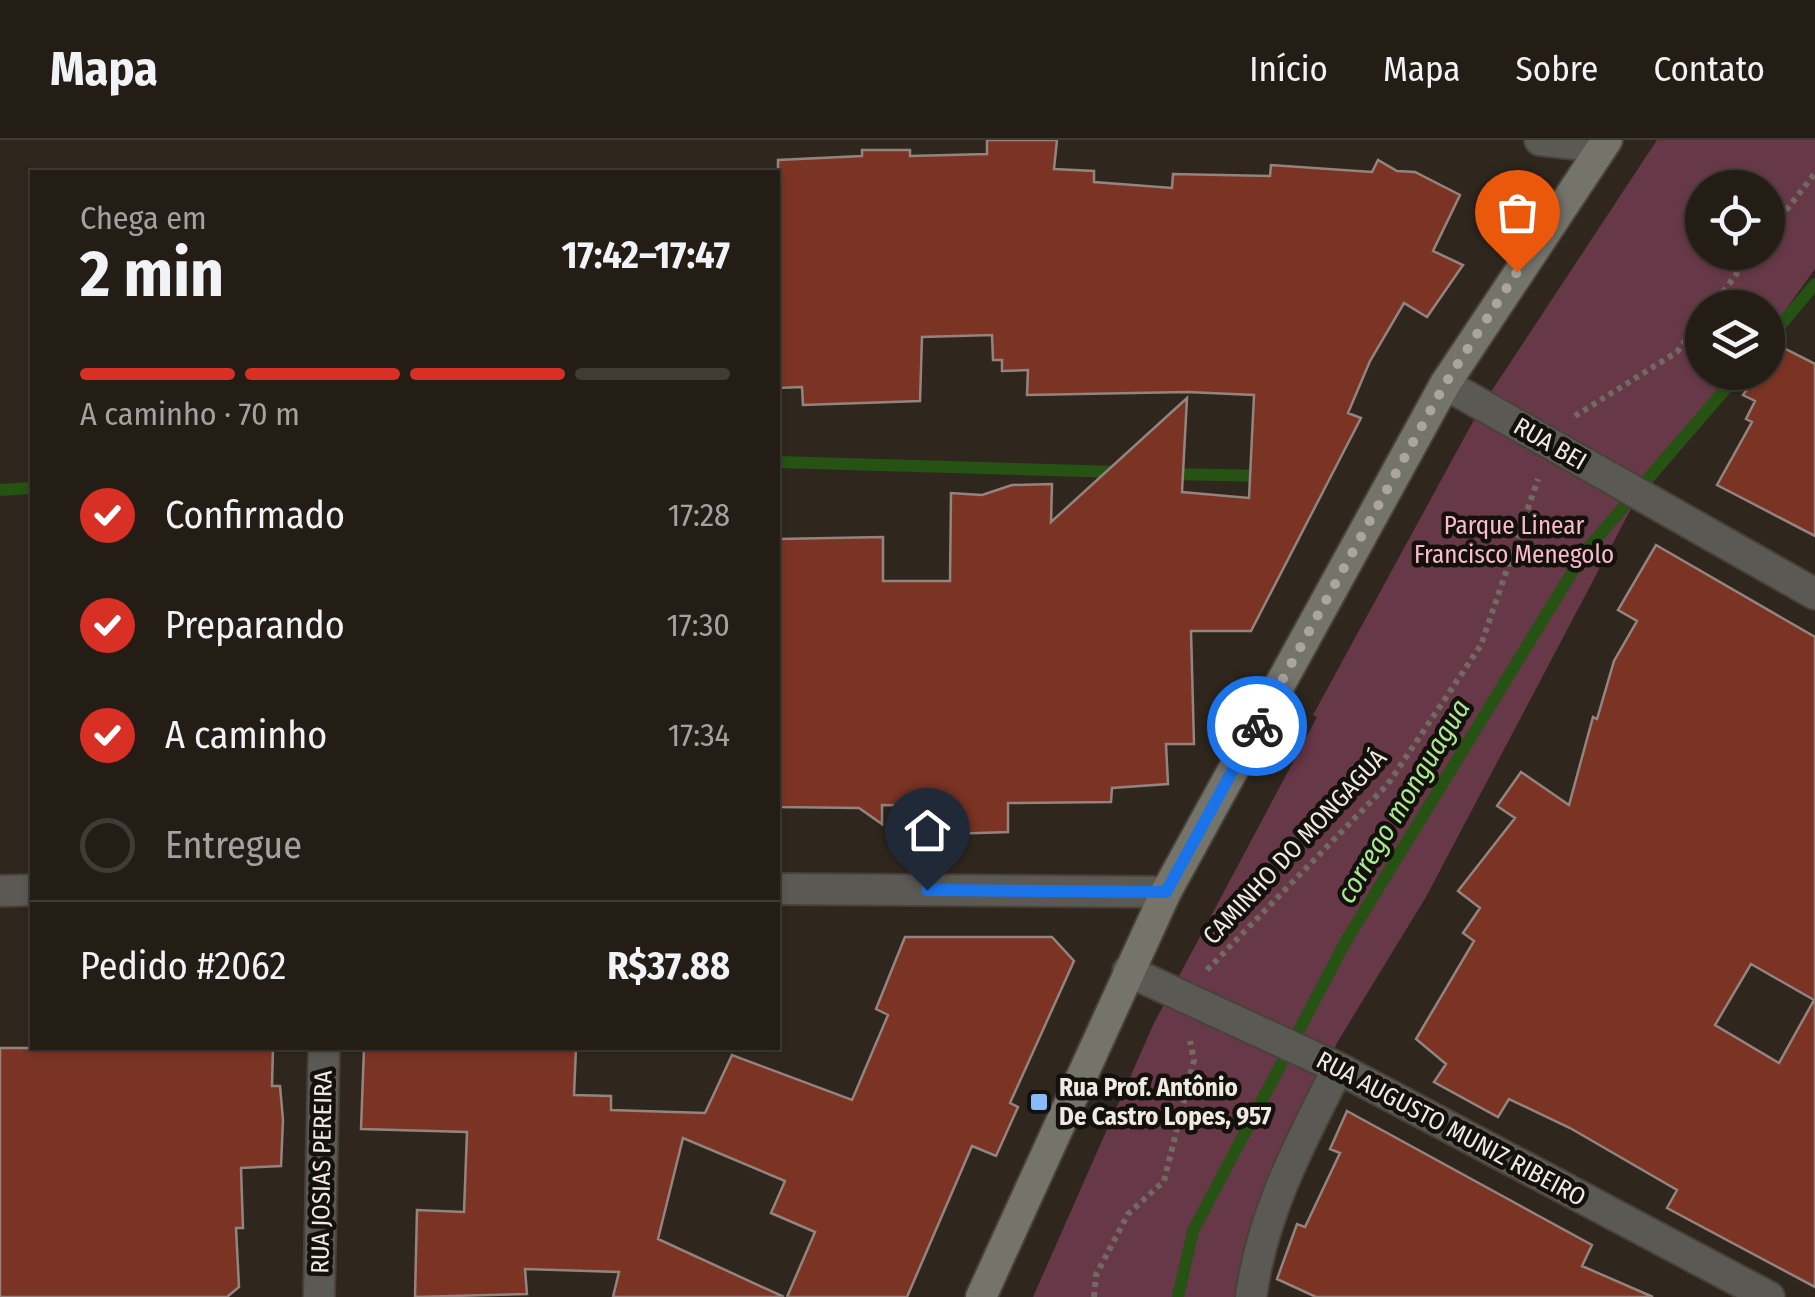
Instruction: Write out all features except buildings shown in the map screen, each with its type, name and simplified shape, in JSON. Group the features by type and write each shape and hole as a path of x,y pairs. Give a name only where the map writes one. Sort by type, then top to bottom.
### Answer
{"main road":[{"path":"981,1297 1166,892 1445,384 1604,143"}],"street":[{"path":"1540,140 1604,143"},
{"name":"RUA BEI","path":"1445,384 1815,594"},
{"path":"780,889 1166,892"},
{"path":"0,891 30,890"},
{"name":"RUA AUGUSTO MUNIZ RIBEIRO","path":"1128,971 1338,1068 1769,1297"},
{"name":"RUA JOSIAS PEREIRA","path":"319,1297 324,1050"},
{"path":"1250,1297 1258,1246 1285,1171 1338,1068"}],"path":[{"path":"1785,212 1815,172"},
{"path":"1551,445 1676,352 1685,340"},
{"name":"CAMINHO DO MONGAGUÁ","path":"1182,995 1388,784 1481,646 1551,445"},
{"path":"1094,1297 1096,1276 1128,1214 1164,1181 1194,1060 1182,995"}],"green space":[{"name":"Parque Linear Francisco Menegolo","path":"1657,140 1815,140 1815,269 1785,310 1785,290 1685,290 1685,390 1724,390 1633,505 1426,897 1338,1041 1263,1205 1257,1297 1033,1297 1154,1023 1317,717 1313,715 1481,407"}],"waterway":[{"name":"corrego monguagua","path":"1785,320 1815,284"},
{"name":"corrego monguagua","path":"1178,1297 1193,1231 1346,941 1584,553 1724,390"},
{"path":"780,462 1120,472"},
{"path":"1170,474 1265,476"},
{"path":"0,490 30,488"}],"way so far":[{"path":"1257,726 1445,384 1517,272"}],"place":[{"name":"Rua Prof. Antônio De Castro Lopes, 957","path":"1039,1102"}],"route":[{"path":"927,890 1166,892 1257,726"}]}
